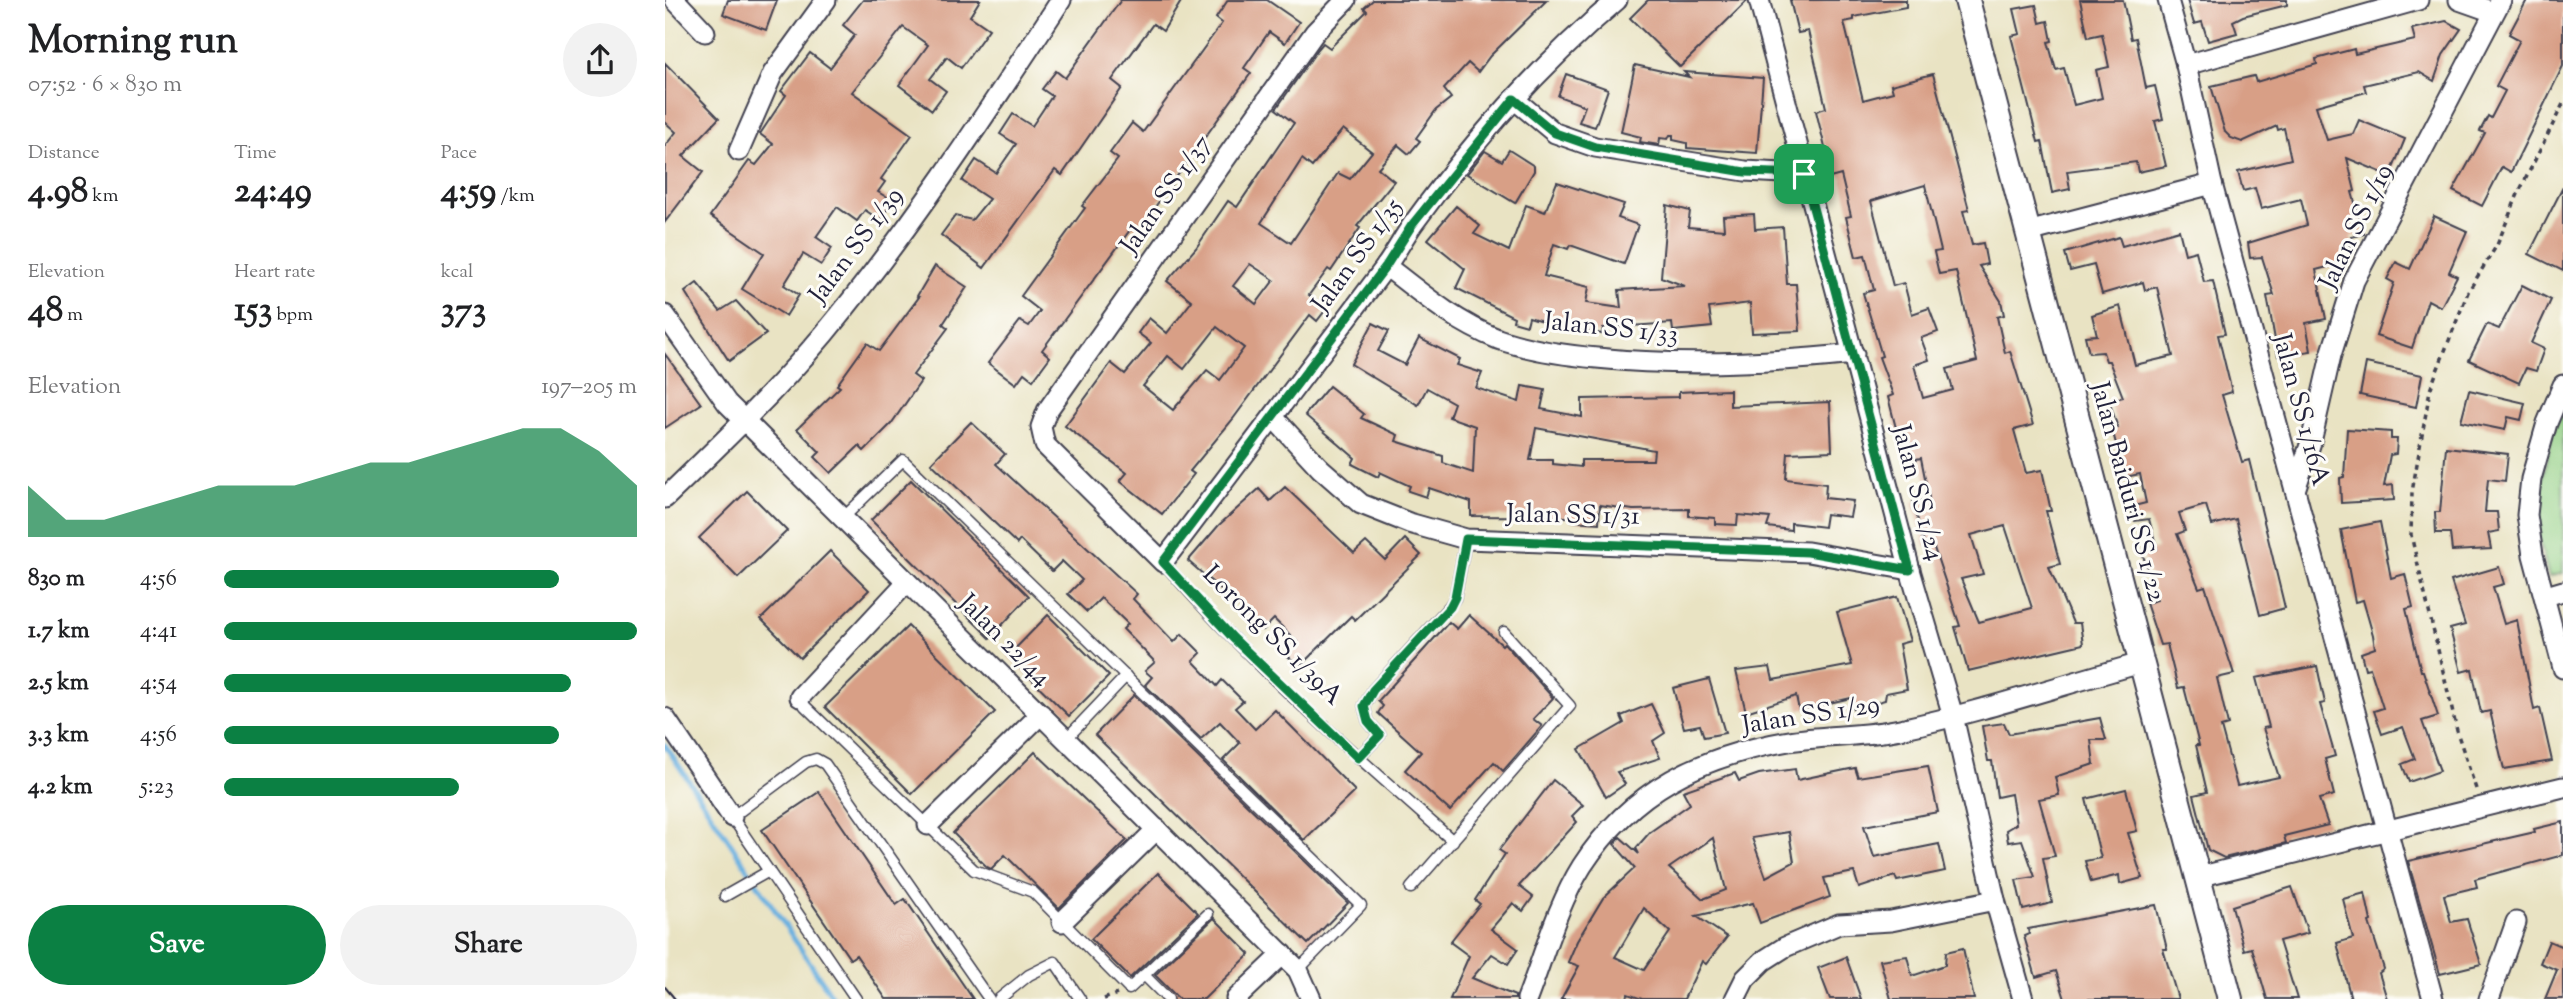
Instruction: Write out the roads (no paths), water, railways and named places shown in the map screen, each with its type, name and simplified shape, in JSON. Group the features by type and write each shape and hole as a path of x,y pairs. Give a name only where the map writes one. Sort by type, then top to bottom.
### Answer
{"street":[{"path":"674,0 705,32"},
{"path":"739,151 773,73 826,0"},
{"name":"Jalan SS 1/39","path":"665,498 745,421 824,333 963,149 1061,0"},
{"name":"Jalan SS 1/37","path":"1041,426 1047,411 1315,32 1346,0"},
{"name":"Jalan SS 1/35","path":"1163,562 1274,418 1386,266 1412,225 1514,99 1571,39 1617,0"},
{"name":"Jalan SS 1/24","path":"1759,0 1910,570 1953,716 1996,900 2023,999"},
{"name":"Jalan Baiduri SS 1/22","path":"1967,0 2230,999"},
{"name":"Jalan SS 1/16A","path":"2168,0 2186,65 2212,184 2433,999"},
{"path":"2186,65 2418,0"},
{"path":"2459,0 2497,6"},
{"name":"Jalan SS 1/19","path":"2295,490 2311,442 2331,355 2354,281 2429,143 2497,6"},
{"path":"1514,99 1555,133 1595,147 1745,172 1804,174"},
{"path":"2028,232 2212,184"},
{"name":"Jalan SS 1/33","path":"1386,266 1447,314 1499,339 1561,354 1661,365 1778,362 1854,354"},
{"name":"Jalan 22/44","path":"665,315 727,403 1283,954 1298,970 1311,999"},
{"path":"2563,385 2540,446 2531,479 2527,515 2533,555 2554,594 2563,668"},
{"name":"Jalan SS 1/31","path":"1274,418 1319,468 1361,503 1409,523 1466,539 1808,552 1910,570"},
{"name":"Lorong SS 1/39A","path":"1041,426 1045,445 1163,562"},
{"path":"800,697 907,582"},
{"name":"Jalan SS 1/29","path":"1527,999 1555,924 1581,868 1630,808 1661,785 1701,763 1789,741 1898,730 2141,663"},
{"path":"928,825 1041,714"},
{"path":"665,718 732,817"},
{"path":"2198,877 2386,833 2563,787"},
{"path":"1062,922 1157,830"},
{"path":"1735,999 1745,979 1763,961 1785,947 1839,925 1891,921 1996,900"},
{"path":"2489,999 2516,922"},
{"path":"1235,999 1283,954"}],"lane":[{"path":"843,518 903,460 1361,905 1298,970"},
{"path":"1358,758 1380,735 1368,721 1364,706 1373,690 1450,607 1455,597 1466,539"},
{"name":"Lorong SS 1/39A","path":"1163,562 1233,638 1358,758 1453,841"},
{"path":"1411,888 1570,706 1504,632"},
{"path":"1066,739 1126,676"},
{"path":"800,697 804,706 974,870 1033,892 1129,989 1208,914"},
{"path":"856,999 732,817 806,762 816,759 825,764 989,999"},
{"path":"725,896 769,871"},
{"path":"999,999 1029,975 1055,962 1080,999"},
{"path":"1144,975 1168,999"}],"waterway":[{"path":"665,745 834,999"}],"tram line":[{"path":"665,987 675,999"}]}
